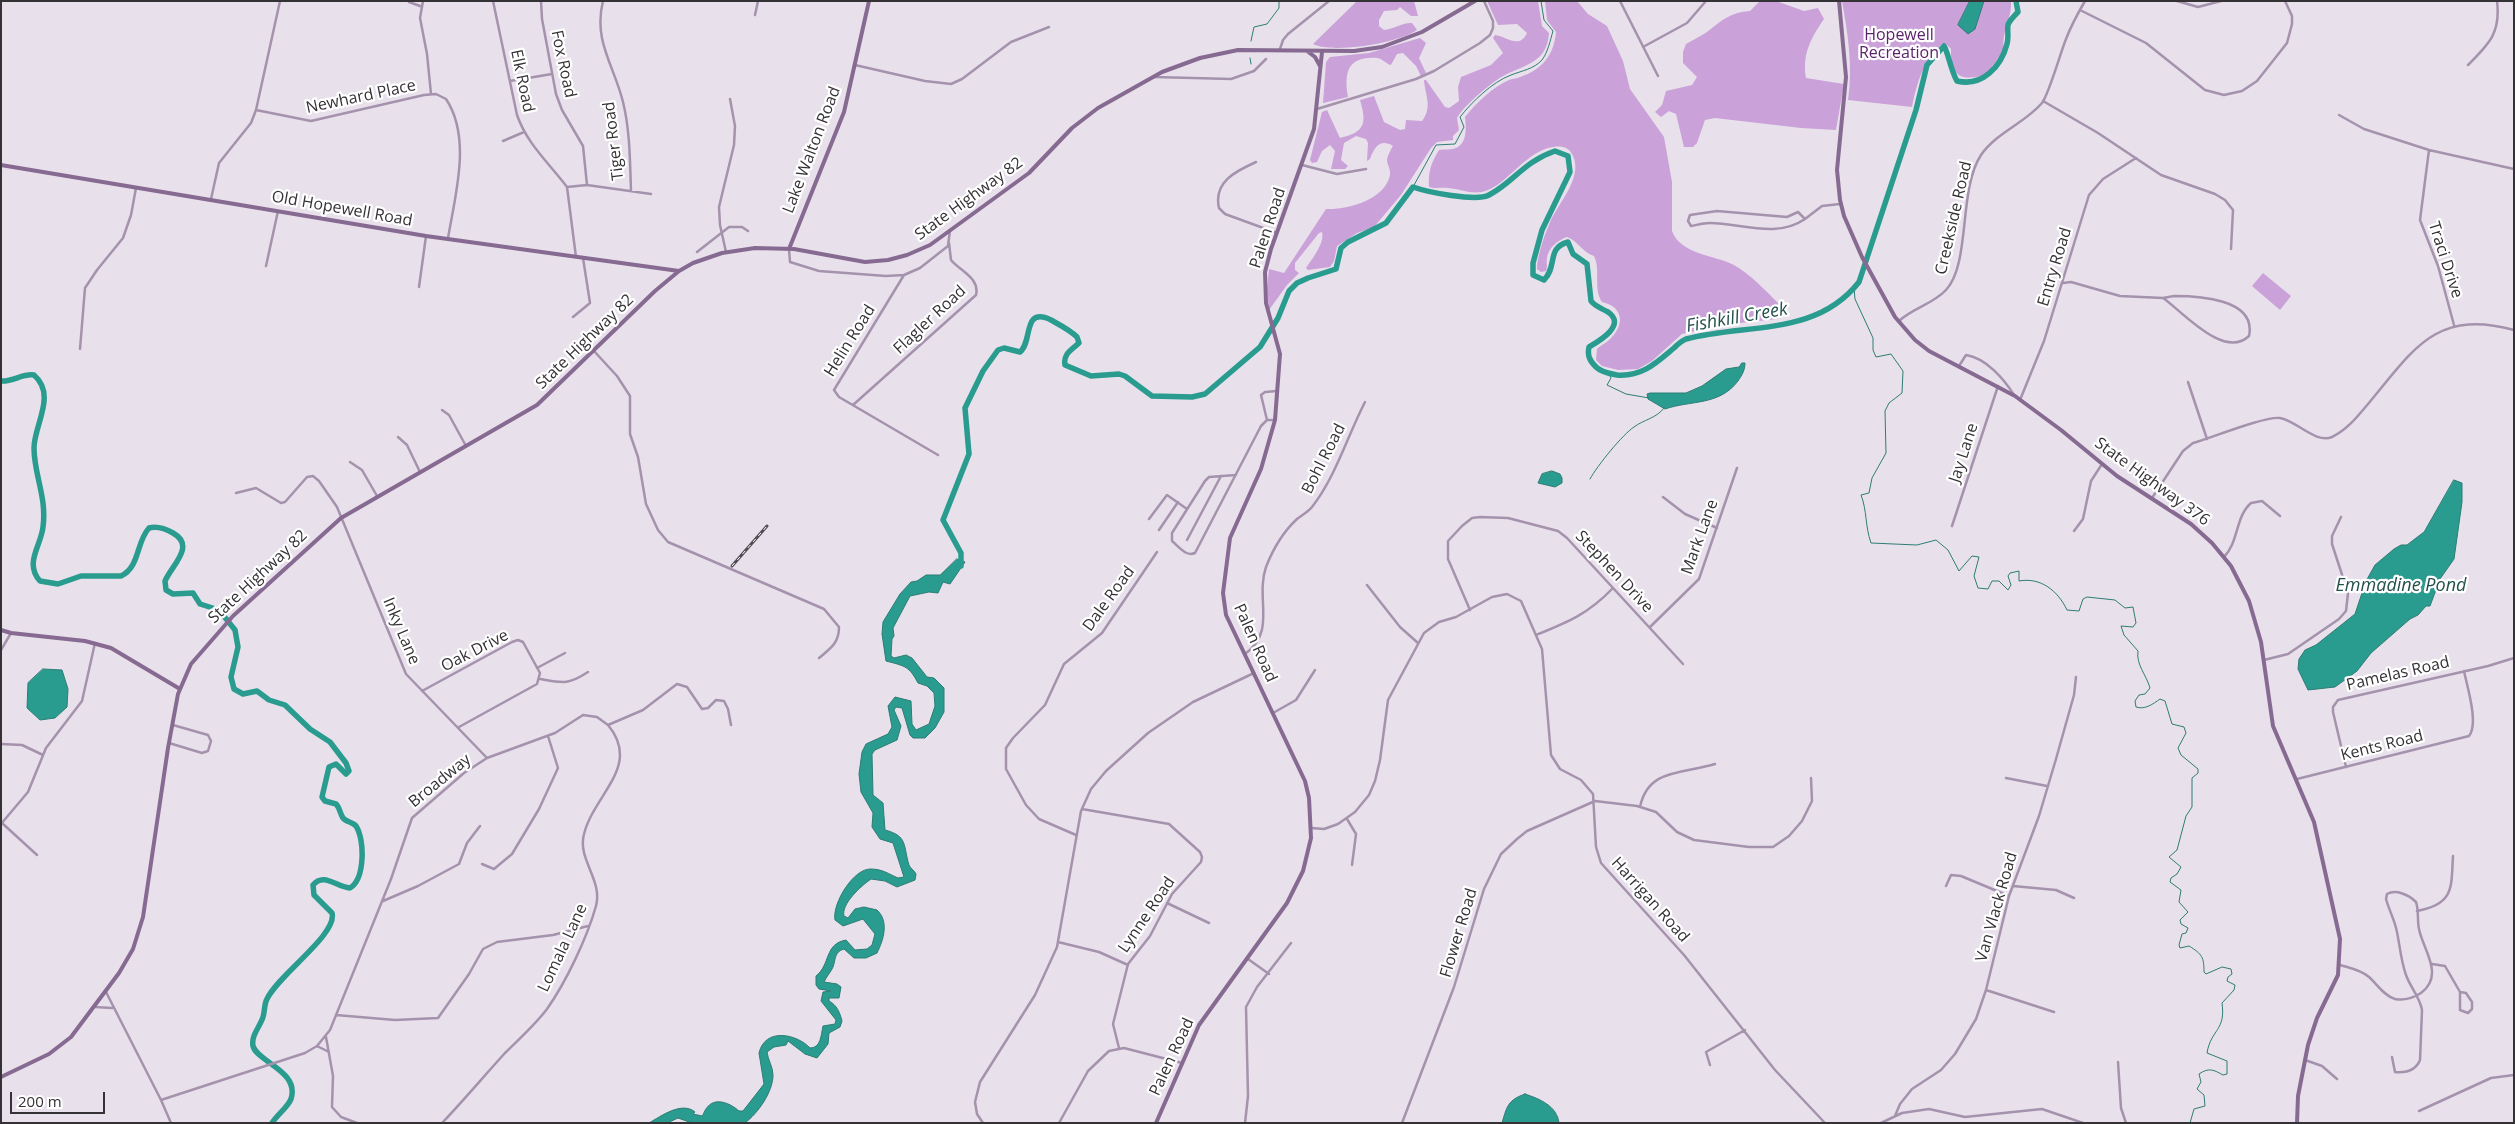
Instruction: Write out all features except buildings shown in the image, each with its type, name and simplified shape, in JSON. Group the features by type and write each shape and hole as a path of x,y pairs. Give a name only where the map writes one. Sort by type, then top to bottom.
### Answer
{"main road":[{"name":"Lake Walton Road","path":"789,249 844,112 869,1"},
{"name":"State Highway 82","path":"1,1077 49,1054 66,1042 106,992 133,949 142,919 169,743 180,689 191,664 220,629 342,518 537,405 655,291 679,271 709,257 726,252 755,248 789,249 865,262 888,260 907,255 930,245 1029,172 1080,121 1098,108 1153,77 1183,64 1216,54 1247,50 1280,49 1322,52 1363,51 1393,44 1422,32 1475,1"},
{"name":"State Highway 376","path":"1839,1 1846,77 1838,170 1841,204 1862,257 1898,321 1929,351 2015,396 2102,464 2192,524 2224,557 2249,601 2264,660 2273,726 2277,740 2297,779 2314,822 2340,939 2340,965 2317,1018 2305,1060 2298,1096 2297,1123"},
{"path":"1307,51 1316,57 1321,69"},
{"name":"Palen Road","path":"1156,1123 1200,1025 1287,903 1303,871 1308,855 1311,828 1309,798 1305,782 1224,606 1227,558 1232,533 1261,469 1275,420 1280,354 1268,320 1264,286 1265,272 1276,233 1314,129 1322,52"},
{"name":"Old Hopewell Road","path":"1,165 448,240 679,271"},
{"path":"1,630 95,644 118,651 180,689"}],"street":[{"path":"210,199 219,163 251,122 256,110 280,1"},
{"path":"423,1 420,6 420,18 428,54 431,94"},
{"name":"Elk Road","path":"494,1 514,106 524,132 567,186"},
{"name":"Fox Road","path":"541,1 542,19 552,74 562,110 583,146 587,185"},
{"name":"Tiger Road","path":"603,1 599,19 600,39 623,101 631,191"},
{"path":"755,15 758,1"},
{"path":"1280,49 1283,40 1288,34 1329,1"},
{"path":"1317,109 1416,80 1480,43 1490,35 1493,28 1493,21 1484,1"},
{"path":"1620,1 1658,76"},
{"path":"1643,47 1687,23 1706,1"},
{"name":"Creekside Road","path":"1898,321 1913,309 1940,296 1949,286 1961,250 1969,190 1976,164 1989,146 2043,101 2066,39 2085,1"},
{"path":"2177,1 2198,7 2221,1"},
{"path":"2080,10 2146,43 2199,87 2215,94 2224,95 2242,91 2256,81 2287,43 2292,16 2285,1"},
{"path":"2468,66 2495,33 2499,17 2497,1"},
{"path":"409,2 420,6"},
{"path":"855,64 925,81 951,84 962,79 1011,42 1049,27"},
{"path":"1153,77 1231,79 1254,71 1266,59"},
{"path":"510,81 552,74"},
{"name":"Newhard Place","path":"256,110 311,121 431,94 446,99 454,112 458,133 457,180 448,240"},
{"path":"726,252 719,207 735,134 730,99"},
{"path":"2043,101 2098,133 2161,175 2215,194 2231,206 2233,213 2231,249"},
{"path":"2339,115 2364,129 2429,150 2514,169"},
{"path":"503,141 524,132"},
{"name":"Traci Drive","path":"2429,150 2420,220 2438,266 2454,325"},
{"name":"Entry Road","path":"2020,400 2044,341 2089,195 2103,179 2136,158"},
{"path":"1256,162 1227,178 1220,189 1219,208 1225,214 1276,233"},
{"path":"1302,164 1337,174 1366,169"},
{"path":"576,257 567,186 587,185 651,194"},
{"path":"80,349 85,288 96,270 123,238 131,215 136,187"},
{"path":"1805,219 1798,212 1787,217 1713,211 1690,215 1688,221 1691,226 1711,222 1764,229 1800,223 1822,206 1841,204"},
{"path":"266,266 278,211"},
{"path":"697,252 722,232 734,226 748,231"},
{"path":"949,243 950,230"},
{"path":"419,287 426,236"},
{"name":"Helin Road","path":"789,249 790,262 810,269 886,276 904,275 920,268 949,243"},
{"name":"Flagler Road","path":"852,405 976,294 976,284 951,260 949,243"},
{"path":"573,317 587,306 590,301 583,258"},
{"name":"Helin Road","path":"904,275 834,387 836,394 852,405 938,455"},
{"path":"2062,282 2071,282 2120,296 2163,298 2202,296 2218,299 2243,315 2249,326 2248,336 2244,341 2234,342 2207,333 2163,298"},
{"path":"2152,498 2183,450 2193,443 2273,418 2290,421 2320,438 2330,438 2351,423 2418,346 2442,330 2454,325 2475,323 2514,330"},
{"path":"594,352 617,376 630,396 630,434 638,457 646,504 658,530 668,542 824,609 839,627 839,638 834,646 819,658"},
{"path":"1959,367 1966,355 1975,358 2000,376 2015,396"},
{"path":"2188,382 2207,439"},
{"name":"Jay Lane","path":"1952,526 1998,386"},
{"path":"1267,420 1261,395 1264,392 1277,391"},
{"name":"Bohl Road","path":"1245,654 1256,645 1262,636 1263,580 1271,555 1286,531 1312,508 1339,460 1365,402"},
{"path":"442,410 449,415 466,446"},
{"path":"1236,475 1206,479 1171,536 1172,541 1185,552 1195,553 1236,475 1261,426 1267,420 1275,420"},
{"path":"398,437 407,445 420,472"},
{"path":"350,462 362,470 377,496"},
{"path":"2074,531 2083,519 2091,481 2102,464"},
{"name":"Mark Lane","path":"1650,627 1699,579 1737,468"},
{"name":"Inky Lane","path":"236,493 256,488 281,503 285,502 304,478 312,476 328,491 342,518 406,674 487,758"},
{"path":"1187,540 1221,476"},
{"path":"1149,519 1167,495 1187,509"},
{"path":"1663,497 1685,514 1717,528"},
{"path":"2224,557 2232,547 2241,517 2251,503 2262,501 2280,516"},
{"path":"1159,530 1178,502"},
{"path":"2264,660 2280,657 2294,650 2339,619 2348,604 2346,583 2335,558 2332,544 2334,530 2341,517"},
{"name":"Stephen Drive","path":"1470,610 1451,567 1447,551 1448,541 1453,534 1475,518 1508,518 1558,531 1683,664"},
{"name":"Dale Road","path":"1076,834 1039,819 1026,805 1006,769 1006,748 1012,738 1045,705 1064,664 1102,633 1157,552"},
{"path":"1367,585 1400,627 1418,642"},
{"path":"1536,635 1580,617 1599,603 1613,588"},
{"path":"1311,828 1332,828 1347,819 1362,805 1373,787 1380,760 1388,700 1418,642 1431,626 1470,610 1501,594 1513,595 1521,601 1544,657 1551,755 1560,769 1589,787 1595,801 1640,807 1660,814 1677,832 1688,838 1749,847 1773,847 1789,836 1802,821 1812,801 1811,778"},
{"path":"1,650 11,633"},
{"name":"Oak Drive","path":"422,691 518,640 523,642 537,668 540,679"},
{"path":"36,855 1,824 28,792 43,755 82,701 95,644"},
{"path":"537,668 565,653"},
{"name":"Pamelas Road","path":"2346,767 2333,712 2334,704 2338,700 2514,658"},
{"path":"1274,713 1296,700 1315,670"},
{"name":"Kents Road","path":"2297,779 2465,738 2472,732 2473,720 2464,671"},
{"path":"459,727 536,686 540,679 566,684 588,672"},
{"path":"983,1123 977,1114 976,1102 980,1082 1035,995 1058,942 1082,809 1097,782 1148,733 1193,702 1254,673"},
{"name":"Van Vlack Road","path":"1895,1116 1900,1104 1912,1089 1940,1070 1955,1054 1976,1018 1986,990 2012,886 2038,816 2074,695 2076,677"},
{"path":"608,725 642,710 656,702 674,686 680,684 687,687 702,709 708,708 716,700 724,701 728,709 731,725"},
{"name":"Broadway","path":"162,1100 305,1053 317,1046 326,1037 336,1014 383,901 412,818 464,772 487,758 548,736 583,715 597,717 608,725"},
{"path":"169,743 202,753 208,751 210,745 208,735 173,724"},
{"name":"Lomala Lane","path":"442,1123 546,1009 564,979 588,926 596,906 597,886 584,851 584,833 596,807 619,768 621,758 617,738 608,725"},
{"path":"482,864 494,869 508,859 539,809 558,768 548,736"},
{"path":"1,744 22,745 43,755"},
{"path":"1640,807 1646,788 1658,778 1715,764"},
{"path":"2006,778 2047,786"},
{"name":"Harrigan Road","path":"1595,801 1596,847 1602,863 1677,947 1775,1070 1825,1123"},
{"name":"Flower Road","path":"1402,1123 1454,987 1484,889 1498,859 1506,848 1527,831 1595,801"},
{"name":"Lynne Road","path":"1058,942 1099,952 1128,965 1150,936 1172,894 1201,862 1202,857 1200,852 1169,824 1082,809"},
{"path":"1347,819 1356,834 1352,865"},
{"path":"383,901 418,886 459,864 467,843 480,826"},
{"path":"2418,911 2438,904 2446,897 2452,884 2453,856"},
{"path":"1946,886 1951,875 1962,876 2009,896"},
{"path":"2012,886 2056,890 2074,898"},
{"path":"2340,965 2368,975 2386,994 2396,999 2407,1000 2417,996 2430,983 2432,964 2419,928 2416,902 2408,896 2394,892 2387,894 2386,899 2397,931 2403,966 2417,996 2422,1010 2419,1062 2415,1068 2397,1073 2392,1057"},
{"path":"1166,903 1209,923"},
{"path":"336,1014 395,1020 438,1018 469,974 483,948 496,942 553,936 588,926"},
{"path":"1245,1123 1248,1096 1245,1013 1251,995 1291,943"},
{"path":"1248,959 1268,974"},
{"path":"2432,964 2445,966 2460,992 2460,1010 2468,1013 2472,1009 2472,1002 2466,993 2460,992"},
{"path":"1119,1048 1113,1024 1128,965"},
{"path":"1986,990 2054,1012"},
{"path":"106,992 112,1008 162,1100 171,1123"},
{"path":"95,1007 112,1008"},
{"path":"1710,1065 1706,1052 1745,1030"},
{"path":"326,1037 333,1076 332,1107 341,1117 357,1123"},
{"path":"317,1046 329,1052"},
{"path":"1059,1123 1094,1064 1109,1051 1119,1048 1158,1055 1182,1063"},
{"path":"2305,1060 2322,1066 2337,1079"},
{"path":"2118,1062 2120,1108 2126,1123"},
{"path":"2419,1111 2491,1078 2514,1075"},
{"path":"1881,1123 1912,1110 1929,1108 1965,1117 2042,1110 2083,1123"}],"green space":[{"path":"1357,1 1414,1 1418,16 1411,16 1400,7 1397,10 1384,11 1379,20 1379,26 1384,30 1412,23 1417,30 1396,39 1366,46 1335,48 1313,44"},
{"path":"1487,1 1538,1 1542,26 1549,33 1547,43 1540,56 1528,65 1505,75 1479,94 1465,107 1457,118 1459,130 1453,136 1453,140 1437,142 1431,148 1401,195 1374,227 1357,233 1337,246 1334,261 1330,267 1308,270 1306,268 1322,241 1322,232 1319,233 1295,263 1295,270 1299,273 1287,285 1269,310 1267,290 1269,269 1284,273 1326,209 1344,208 1364,202 1381,191 1387,184 1390,175 1387,160 1393,146 1384,143 1378,145 1367,161 1368,143 1366,139 1356,136 1344,143 1341,160 1348,166 1345,169 1331,169 1335,151 1330,145 1322,151 1317,162 1312,163 1310,160 1322,112 1327,110 1340,138 1348,136 1355,133 1362,126 1363,115 1360,100 1374,96 1384,122 1400,130 1405,129 1406,120 1422,121 1427,111 1428,101 1424,80 1426,80 1445,107 1449,108 1459,101 1458,87 1461,77 1491,65 1503,53 1493,38 1495,35 1512,41 1520,41 1527,33 1517,24 1498,25"},
{"path":"1545,1 1577,1 1588,14 1607,26 1623,61 1630,89 1664,137 1672,182 1672,231 1676,239 1690,249 1734,265 1746,273 1778,303 1778,316 1776,319 1724,325 1682,334 1652,361 1638,369 1618,370 1602,366 1596,360 1597,349 1612,337 1619,326 1620,320 1614,307 1602,302 1599,297 1597,267 1594,256 1567,237 1557,242 1549,251 1546,271 1541,272 1537,269 1539,253 1547,230 1573,179 1575,160 1570,151 1557,146 1539,152 1498,184 1482,192 1429,187 1430,172 1436,155 1439,150 1454,149 1460,146 1465,134 1465,117 1474,106 1503,83 1528,74 1541,66 1550,54 1556,32 1547,20"},
{"path":"1760,1 1776,1 1804,11 1818,8 1824,19 1809,47 1805,61 1806,78 1844,84 1836,130 1715,118 1705,120 1697,143 1693,147 1684,147 1676,114 1669,111 1661,117 1655,112 1662,105 1666,91 1692,85 1697,77 1683,63 1683,52 1686,44 1707,32 1727,17 1750,11"},
{"name":"Hopewell Recreation","path":"1842,1 2011,1 2003,43 2004,50 1987,74 1971,78 1956,72 1951,59 1951,49 1947,45 1942,44 1925,65 1916,89 1912,107 1848,100 1850,63"},
{"path":"1420,38 1426,43 1419,58 1426,73 1421,76 1416,66 1403,53 1397,54 1391,65 1379,58 1359,60 1350,68 1348,74 1348,97 1323,103 1326,62 1330,57 1369,53"},
{"path":"2263,273 2291,296 2280,310 2252,286"}],"water":[{"path":"1970,1 1984,1 1975,29 1968,34 1958,25"},
{"path":"1742,363 1745,363 1742,375 1722,395 1704,401 1665,409 1648,399 1647,394 1650,393 1686,393 1702,386 1726,369 1739,367"},
{"path":"1552,471 1560,474 1562,483 1555,487 1538,483 1542,474"},
{"name":"Emmadine Pond","path":"2454,480 2462,483 2462,502 2454,559 2440,579 2430,606 2426,606 2418,615 2410,619 2371,653 2357,671 2335,687 2308,690 2298,669 2299,659 2305,650 2316,645 2355,614 2366,581 2375,565 2394,549 2401,545 2407,545 2424,532"},
{"path":"957,559 965,562 950,584 943,582 938,593 929,592 910,596 893,628 894,636 892,639 891,656 894,658 906,655 912,658 927,677 934,678 944,688 944,712 935,728 925,738 913,738 910,735 902,708 896,707 894,710 901,726 897,740 875,750 872,754 873,795 883,803 885,830 901,838 909,865 916,874 915,880 897,887 885,881 871,879 857,891 846,906 844,916 848,918 855,909 864,907 877,910 883,919 884,930 882,942 877,953 866,958 854,958 844,949 838,952 832,969 824,982 837,984 841,987 839,998 829,998 829,1001 836,1007 840,1015 842,1021 840,1027 829,1033 828,1044 817,1058 805,1054 788,1041 786,1045 774,1047 767,1052 773,1072 768,1095 760,1108 745,1123 692,1123 678,1118 667,1123 649,1123 672,1111 684,1108 695,1112 693,1114 702,1116 709,1105 718,1102 727,1103 739,1111 743,1111 764,1084 759,1053 762,1045 768,1039 774,1036 790,1037 797,1039 810,1048 816,1046 820,1040 823,1026 835,1024 836,1020 821,1001 823,992 831,991 819,989 816,985 816,976 824,966 831,950 839,942 846,940 855,950 867,949 872,945 875,934 863,919 843,926 835,920 837,905 841,896 851,880 864,870 879,870 898,878 904,877 893,843 880,839 872,827 873,813 861,792 859,774 862,752 866,744 888,734 892,727 888,706 895,697 911,701 912,724 916,730 929,724 935,706 934,693 927,686 918,683 912,673 906,668 886,661 882,634 883,622 900,594 911,582 917,581 926,575 940,575"},
{"path":"43,669 62,670 68,689 67,707 55,718 40,720 27,708 28,683"},
{"path":"1525,1094 1547,1104 1555,1112 1559,1123 1502,1123 1509,1104"}],"waterway":[{"path":"1251,41 1254,27 1267,24 1279,8 1279,1"},
{"path":"1413,187 1436,145 1455,144 1464,127 1460,117 1476,99 1497,82 1531,68 1542,60 1553,31 1544,20 1541,1"},
{"name":"Fishkill Creek","path":"961,566 961,553 943,520 969,454 965,408 983,371 998,350 1004,348 1020,352 1024,347 1032,321 1036,318 1042,317 1051,320 1077,337 1079,343 1066,355 1065,365 1091,376 1119,374 1125,376 1152,396 1192,397 1205,394 1260,347 1278,318 1289,291 1297,283 1336,269 1341,248 1348,242 1386,223 1413,187 1451,195 1483,197 1498,190 1527,166 1555,151 1568,156 1570,172 1542,230 1533,263 1533,275 1544,280 1551,269 1554,253 1557,248 1568,242 1573,254 1587,264 1591,301 1608,312 1613,317 1614,322 1609,332 1589,347 1588,353 1592,363 1598,369 1617,375 1634,374 1655,364 1686,339 1801,320 1822,312 1842,300 1859,282 1916,110 1927,65 1944,46 1957,81 1975,81 1989,73 2004,52 2008,41 2008,25 2018,12 2016,1"},
{"path":"1250,58 1251,64"},
{"path":"1854,288 1855,299 1873,338 1873,350 1876,357 1891,354 1903,371 1902,393 1889,403 1885,411 1886,453 1872,478 1869,493 1861,495 1871,543 1917,545 1936,540 1948,550 1959,571 1972,556 1979,557 1974,576 1978,588 1988,589 1992,581 1999,581 2008,590 2011,585 2008,576 2010,573 2019,571 2019,581 2035,581 2048,587 2059,597 2067,610 2079,611 2083,599 2087,597 2115,600 2125,608 2133,607 2136,623 2133,627 2121,626 2124,635 2138,651 2140,665 2150,688 2145,694 2139,695 2135,701 2136,707 2146,707 2160,699 2165,701 2172,724 2184,727 2186,733 2178,748 2181,755 2198,769 2198,773 2192,778 2192,807 2186,816 2177,850 2169,857 2181,867 2177,874 2171,878 2170,882 2181,890 2179,902 2188,912 2180,920 2181,924 2188,928 2186,933 2182,934 2179,945 2180,948 2189,946 2197,951 2203,959 2204,972 2206,974 2222,967 2231,969 2232,974 2228,977 2227,981 2235,985 2234,990 2222,1003 2222,1019 2207,1053 2227,1061 2227,1074 2223,1075 2209,1070 2199,1074 2201,1082 2197,1089 2204,1095 2205,1106 2194,1109 2190,1123"},
{"path":"1609,373 1611,378 1607,385 1626,394 1649,398"},
{"path":"1,381 34,375 41,383 44,392 43,410 34,448 44,516 42,534 33,561 35,574 40,581 58,584 81,576 121,576 132,567 142,540 149,528 161,528 173,533 180,538 182,550 165,581 166,590 173,594 193,593 200,604 219,610 235,630 238,647 231,677 234,689 243,694 257,691 269,700 285,705 310,729 330,742 346,763 349,771 346,774 336,764 329,767 322,797 325,801 336,804 343,818 355,825 359,832 362,849 359,876 350,888 326,880 317,881 313,885 314,895 332,913 331,922 317,943 273,989 266,1001 263,1017 253,1038 253,1046 256,1052 284,1074 292,1089 290,1102 272,1123"},
{"path":"1590,479 1598,466 1623,436 1658,414 1664,408"}],"railway":[{"path":"732,566 767,526"}]}
